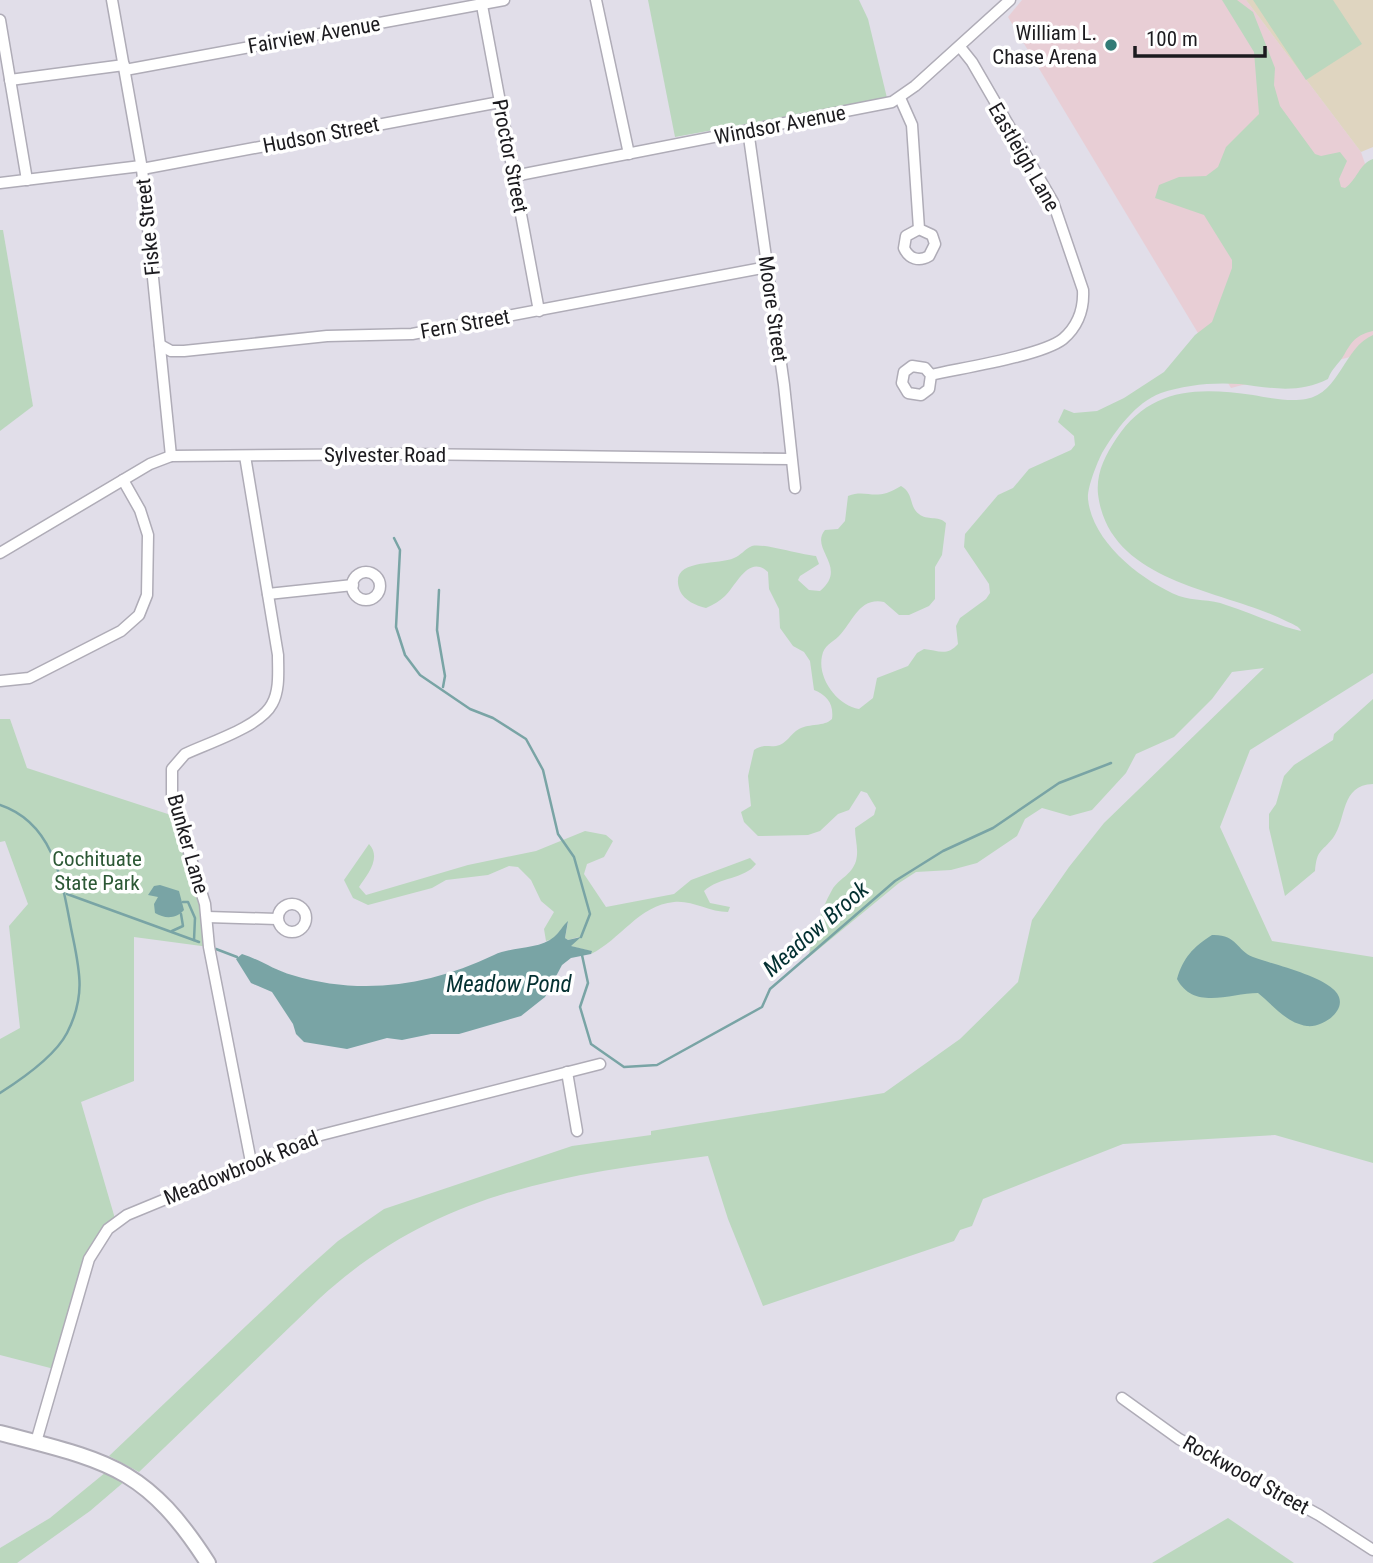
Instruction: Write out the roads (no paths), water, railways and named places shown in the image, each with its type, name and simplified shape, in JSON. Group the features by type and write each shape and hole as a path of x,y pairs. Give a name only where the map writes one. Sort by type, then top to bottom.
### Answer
{"main road":[{"path":"0,1433 99,1461 140,1483 175,1514 208,1563"}],"street":[{"name":"Fiske Street","path":"112,0 141,168 171,456"},
{"name":"Fairview Avenue","path":"10,80 124,68 504,0"},
{"path":"596,0 629,154"},
{"name":"Windsor Avenue","path":"514,176 884,104 900,98 1010,0"},
{"name":"Proctor Street","path":"481,2 539,311"},
{"path":"0,20 27,180"},
{"name":"Eastleigh Lane","path":"931,375 1051,345 1073,327 1083,303 1083,290 1053,202 972,62 960,47"},
{"path":"900,98 912,125 919,229"},
{"name":"Hudson Street","path":"0,183 141,168 500,102"},
{"name":"Moore Street","path":"748,130 795,488"},
{"name":"Fern Street","path":"160,345 171,351 184,351 327,336 404,334 767,267"},
{"name":"Sylvester Road","path":"2,551 123,480 171,456 415,454 791,459"},
{"name":"Bunker Lane","path":"245,456 278,655 278,683 272,705 243,728 185,754 177,760 170,779 174,807 207,917 209,947 250,1163"},
{"path":"0,681 29,678 121,631 139,615 147,595 148,536 140,510 123,480"},
{"path":"268,594 353,585"},
{"path":"207,917 278,919"},
{"name":"Meadowbrook Road","path":"36,1442 89,1259 100,1238 127,1215 250,1163 342,1129 600,1064"},
{"path":"567,1072 577,1131"},
{"name":"Rockwood Street","path":"1122,1398 1179,1439 1319,1515 1373,1550"}],"water":[{"path":"160,885 179,891 184,910 181,913 170,917 155,913 154,904 158,897 148,895 154,886"},
{"name":"Meadow Pond","path":"568,921 565,938 568,940 581,937 571,946 592,951 591,954 571,958 562,965 545,997 521,1016 459,1034 431,1034 402,1040 387,1038 347,1049 304,1042 296,1034 293,1024 272,992 251,983 236,959 242,954 285,973 318,981 344,985 395,984 445,974 501,952 541,944 554,937"},
{"path":"1212,935 1227,937 1253,957 1306,974 1326,984 1338,996 1338,1009 1328,1020 1307,1026 1286,1017 1258,993 1214,998 1193,995 1184,989 1177,979 1190,954"}],"waterway":[{"path":"394,538 400,550 396,627 405,655 420,675 470,709 493,718 526,739 543,770 558,834 574,857 590,914 581,937"},
{"path":"439,590 437,630 445,676 443,687"},
{"name":"Meadow Brook","path":"582,955 588,983 580,1007 591,1044 624,1067 657,1065 762,1007 770,989 895,881 943,851 993,828 1059,783 1111,763"},
{"path":"0,805 33,825 52,856 64,891 77,956 79,981 77,1006 62,1042 37,1066 0,1093"},
{"name":"Meadow Brook","path":"67,894 199,942"},
{"path":"183,902 188,902 195,918 194,940"},
{"path":"172,931 183,926 181,914"},
{"name":"Meadow Brook","path":"216,949 237,957"}],"place":[{"name":"William L. Chase Arena","path":"1111,45"}],"park label":[{"name":"Cochituate State Park","path":"97,871"}]}
